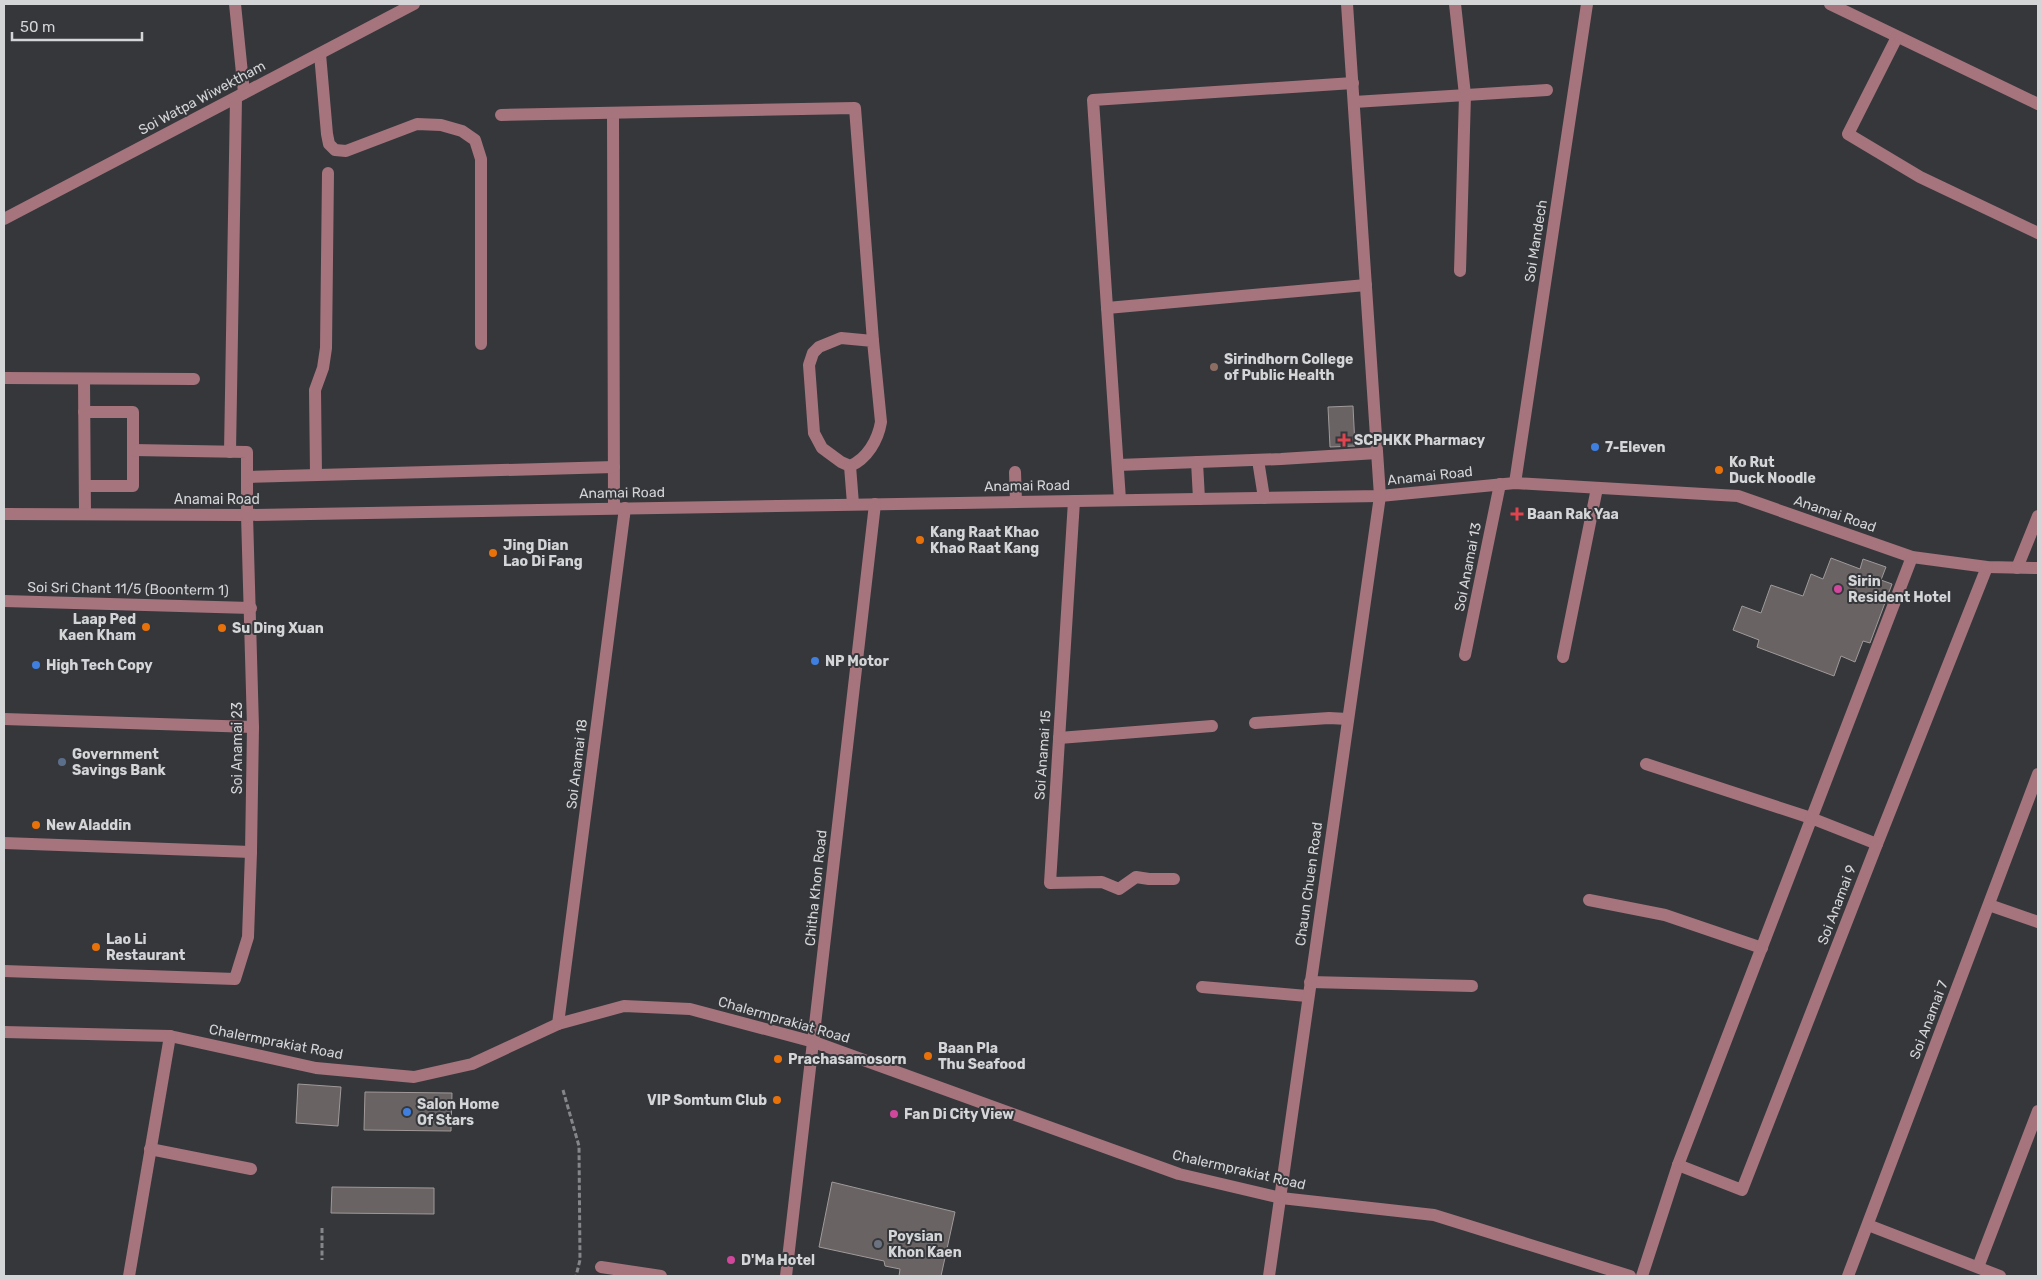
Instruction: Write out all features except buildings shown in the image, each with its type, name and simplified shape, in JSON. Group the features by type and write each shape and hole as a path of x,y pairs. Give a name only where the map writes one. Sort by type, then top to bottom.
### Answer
{"street":[{"path":"133,450 230,452 240,96 235,4"},
{"name":"Soi Watpa Wiwektham","path":"4,219 414,4"},
{"name":"Chaun Chuen Road","path":"1268,1276 1281,1198 1307,996 1380,496 1348,4"},
{"path":"1455,4 1465,95 1460,270"},
{"name":"Soi Mandech","path":"1515,482 1587,4"},
{"path":"1830,4 2038,104"},
{"path":"1897,37 1848,134 1920,177 2038,233"},
{"path":"320,54 327,134 329,144 335,150 346,151 417,124 448,127 462,131 475,140 481,159 481,344"},
{"path":"1120,500 1093,100 1353,83"},
{"path":"1354,102 1547,90"},
{"path":"501,115 855,108 881,422 880,429 870,450 859,462 850,466 841,462 822,448 814,433 809,365 813,353 819,347 834,340 841,338 873,341"},
{"name":"Soi Anamai 18","path":"558,1024 620,508 614,467 613,114"},
{"path":"316,475 315,390 323,368 326,348 328,173"},
{"path":"1107,308 1366,285"},
{"path":"4,378 194,379"},
{"path":"84,379 85,514"},
{"path":"84,412 133,412 133,486 85,486"},
{"name":"Soi Anamai 23","path":"4,971 235,979 248,937 254,726 247,515 247,452 230,452"},
{"path":"1118,465 1377,453"},
{"path":"1258,460 1264,498"},
{"path":"1197,462 1199,499"},
{"path":"850,466 853,504"},
{"path":"247,477 614,467"},
{"path":"1015,472 1016,502"},
{"name":"Anamai Road","path":"4,514 247,515 1380,496 1515,482 1738,496 1912,557 1987,567 2038,568"},
{"name":"Soi Anamai 13","path":"1465,655 1500,484"},
{"path":"1563,657 1597,488"},
{"name":"Soi Anamai 15","path":"1074,501 1050,883 1102,882 1119,889 1136,877 1174,879"},
{"name":"Chitha Khon Road","path":"786,1276 875,504"},
{"path":"2017,568 2038,516"},
{"path":"1642,1276 1678,1165 1912,557"},
{"name":"Soi Anamai 9","path":"1678,1165 1742,1190 1876,844 1987,567"},
{"name":"Soi Sri Chant 11/5 (Boonterm 1)","path":"4,601 251,608"},
{"path":"1255,723 1328,718 1348,719"},
{"path":"4,719 254,726"},
{"path":"1059,738 1212,726"},
{"path":"1646,764 1811,818 1876,844"},
{"name":"Soi Anamai 7","path":"1848,1276 2038,774"},
{"path":"4,843 251,852"},
{"path":"1588,900 1666,915 1762,948"},
{"path":"1989,905 2038,922"},
{"path":"1310,982 1472,986"},
{"path":"1202,988 1307,996"},
{"name":"Chalermprakiat Road","path":"4,1032 170,1036 316,1068 414,1077 472,1064 558,1024 624,1006 690,1010 814,1042 1178,1174 1281,1198 1434,1215 1630,1276"},
{"path":"129,1276 170,1036"},
{"path":"1978,1268 2038,1111"},
{"path":"150,1149 251,1169"},
{"path":"1868,1225 2000,1276"},
{"path":"601,1267 661,1276"}],"path":[{"path":"563,1090 578,1146 580,1260 576,1276"},
{"path":"322,1228 322,1260"}],"place":[{"name":"Sirindhorn College of Public Health","path":"1214,367"},
{"name":"SCPHKK Pharmacy","path":"1344,440"},
{"name":"7-Eleven","path":"1595,447"},
{"name":"Ko Rut Duck Noodle","path":"1719,470"},
{"name":"Baan Rak Yaa","path":"1517,514"},
{"name":"Kang Raat Khao Khao Raat Kang","path":"920,540"},
{"name":"Jing Dian Lao Di Fang","path":"493,553"},
{"name":"Sirin Resident Hotel","path":"1838,589"},
{"name":"Laap Ped Kaen Kham","path":"146,627"},
{"name":"Su Ding Xuan","path":"222,628"},
{"name":"NP Motor","path":"815,661"},
{"name":"High Tech Copy","path":"36,665"},
{"name":"Government Savings Bank","path":"62,762"},
{"name":"New Aladdin","path":"36,825"},
{"name":"Lao Li Restaurant","path":"96,947"},
{"name":"Baan Pla Thu Seafood","path":"928,1056"},
{"name":"Prachasamosorn","path":"778,1059"},
{"name":"VIP Somtum Club","path":"777,1100"},
{"name":"Salon Home Of Stars","path":"407,1112"},
{"name":"Fan Di City View","path":"894,1114"},
{"name":"Poysian Khon Kaen","path":"878,1244"},
{"name":"D'Ma Hotel","path":"731,1260"}]}
